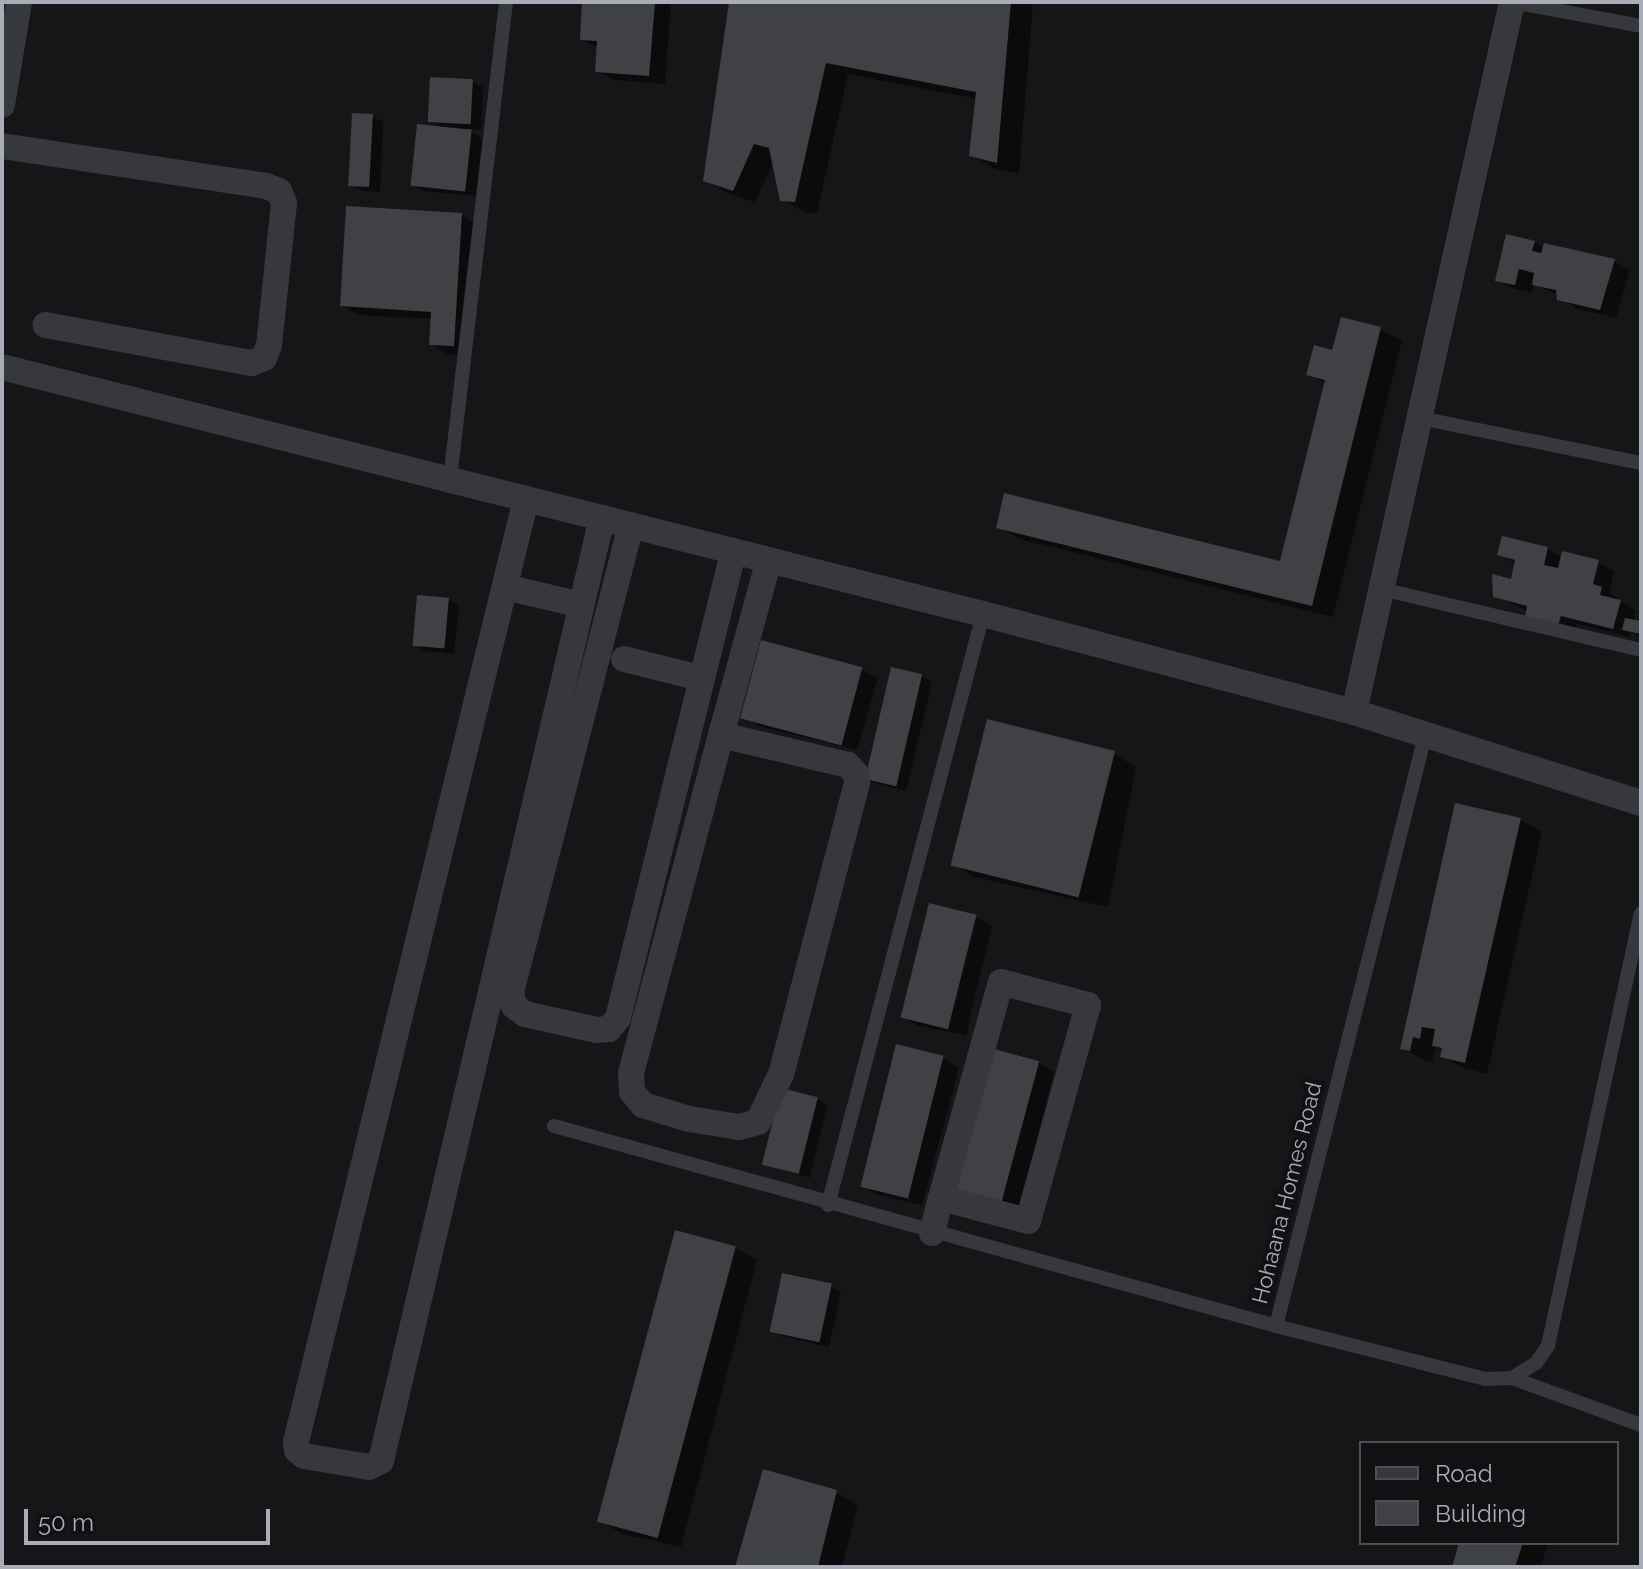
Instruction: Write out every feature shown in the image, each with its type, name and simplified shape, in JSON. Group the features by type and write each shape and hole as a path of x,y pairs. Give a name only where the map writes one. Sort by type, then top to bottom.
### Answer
{"street":[{"path":"2,105 19,2"},
{"path":"1354,712 1512,2"},
{"path":"2,146 266,186 279,191 284,203 269,345 264,358 251,363 45,325"},
{"path":"2,367 983,614 1354,712 1426,732 1641,803"},
{"path":"526,499 296,1442 297,1450 304,1456 369,1467 381,1461 602,518"},
{"path":"631,525 511,992 514,1006 525,1014 596,1030 609,1029 618,1018 734,551"},
{"path":"721,735 848,765 856,774 857,783 781,1074 758,1122 739,1127 689,1119 643,1105 632,1092 631,1073 721,735 769,560"},
{"path":"505,587 581,605"},
{"path":"624,659 700,678"},
{"path":"932,1233 941,1198 1001,982 1088,1005 1028,1221 941,1198"}],"lane":[{"path":"450,479 506,2"},
{"path":"1512,2 1641,26"},
{"path":"1420,418 1641,463"},
{"path":"1381,589 1641,650"},
{"path":"828,1205 983,614"},
{"name":"Hohaana Homes Road","path":"1426,732 1276,1326 1485,1379 1512,1378 1641,1425"},
{"path":"1512,1378 1536,1363 1548,1346 1641,914"},
{"path":"554,1126 828,1205 1276,1326"}],"building":[{"path":"582,2 655,2 649,76 595,72 597,41 580,40"},
{"path":"729,2 1011,2 997,163 969,156 976,92 826,63 795,202 780,201 769,148 754,144 733,191 703,181"},
{"path":"430,77 473,79 471,124 428,122"},
{"path":"352,113 373,114 369,187 348,186"},
{"path":"417,124 472,130 465,191 411,186"},
{"path":"346,206 462,213 454,346 429,345 431,312 340,306"},
{"path":"1506,234 1535,241 1532,251 1541,253 1544,243 1615,259 1600,310 1557,300 1556,290 1532,285 1534,273 1519,269 1515,285 1495,281"},
{"path":"1341,317 1381,327 1312,606 996,528 1004,493 1280,561 1325,380 1306,375 1314,345 1332,350"},
{"path":"1502,536 1548,547 1544,565 1558,568 1562,551 1599,560 1593,584 1602,587 1600,595 1621,600 1613,629 1561,616 1558,625 1525,617 1527,606 1493,597 1492,574 1511,579 1515,560 1497,555"},
{"path":"417,595 449,598 444,649 413,646"},
{"path":"1625,618 1641,621 1641,634 1622,630"},
{"path":"761,640 862,667 841,745 740,718"},
{"path":"891,667 922,674 896,786 865,779"},
{"path":"987,719 1115,751 1079,897 950,866"},
{"path":"1455,803 1521,818 1465,1063 1440,1057 1442,1048 1432,1046 1435,1029 1422,1027 1420,1039 1413,1037 1410,1051 1400,1049"},
{"path":"929,903 977,915 948,1029 900,1017"},
{"path":"896,1044 944,1056 908,1198 860,1187"},
{"path":"990,1048 1039,1061 1001,1204 952,1191"},
{"path":"781,1088 818,1097 799,1174 762,1165"},
{"path":"675,1230 736,1246 658,1538 597,1522"},
{"path":"782,1273 832,1284 819,1342 770,1332"},
{"path":"763,1469 837,1490 818,1567 735,1567"},
{"path":"1458,1545 1522,1545 1515,1567 1452,1567"}]}
